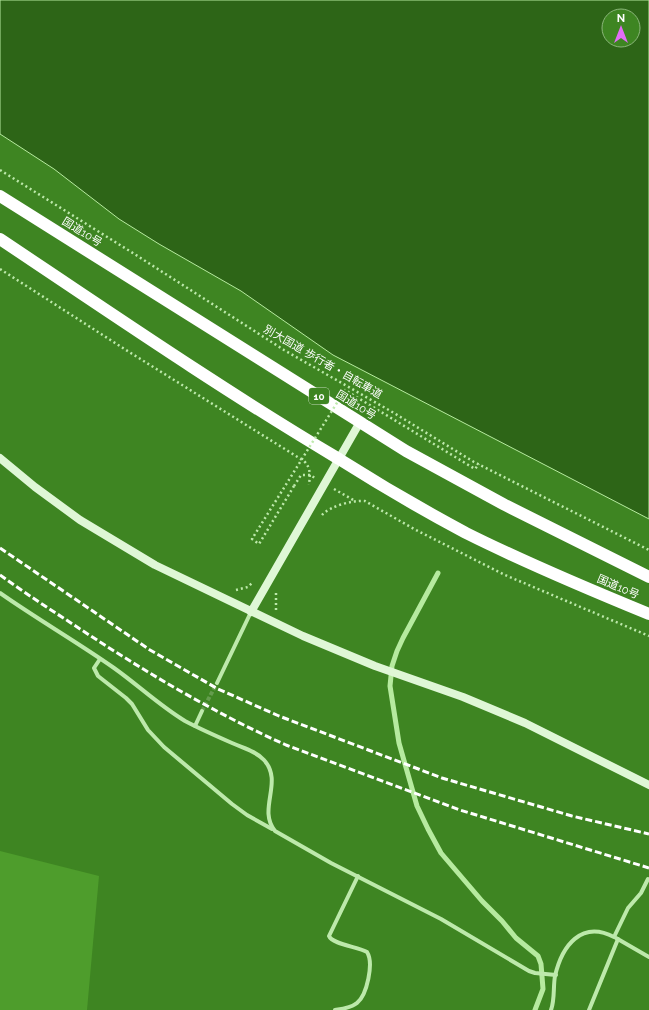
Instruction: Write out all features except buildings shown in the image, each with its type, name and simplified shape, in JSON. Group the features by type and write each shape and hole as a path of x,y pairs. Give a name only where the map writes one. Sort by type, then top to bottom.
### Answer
{"highway":[{"name":"国道10号","path":"0,196 412,455 505,505 649,577"},
{"name":"国道10号","path":"0,239 222,387 297,435 377,483 466,533 649,614"}],"street":[{"path":"216,683 251,612 360,422"},
{"path":"0,458 53,501 80,520 155,565 303,636 344,653 463,697 525,723 649,785"},
{"path":"0,593 100,659 174,713 195,726 251,751 264,760 272,773 268,820 275,831"},
{"path":"100,659 94,668 95,672 129,701 148,730 164,747 247,815 324,859 441,919 535,974 556,975"},
{"path":"195,726 202,711"},
{"path":"335,1010 356,1004 366,989 370,962 369,955 364,950 332,940 329,936 358,876"},
{"path":"589,1010 628,908 645,888 648,879"},
{"path":"551,1010 556,975 562,958 570,943 580,934 598,931 606,933 649,957"}],"path":[{"name":"別大国道 歩行者・自転車道","path":"0,170 284,350 479,464 649,550"},
{"path":"0,269 126,350 304,461 308,465 310,475 308,489"},
{"path":"310,475 301,475 259,544 252,539 345,390 475,469 479,464"},
{"path":"321,516 331,508 365,501 414,529 505,574 649,636"},
{"path":"230,589 236,590 248,587 256,576"},
{"path":"276,591 276,611"}],"shaded area":[{"path":"0,0 649,0 649,519 333,355 241,291 159,244 119,219 54,169 0,134"},
{"path":"0,851 99,876 87,1010 0,1010"}],"waterway":[{"path":"438,573 403,638 392,666 390,686 399,743 417,806 441,853 516,938 538,956 541,964 543,989 535,1010"}],"tunnel":[{"path":"202,711 217,683"}],"railway":[{"path":"0,548 150,650 218,689 279,716 442,778 572,816 649,834"},
{"path":"0,575 94,638 174,688 230,718 286,745 460,810 649,868"}]}
